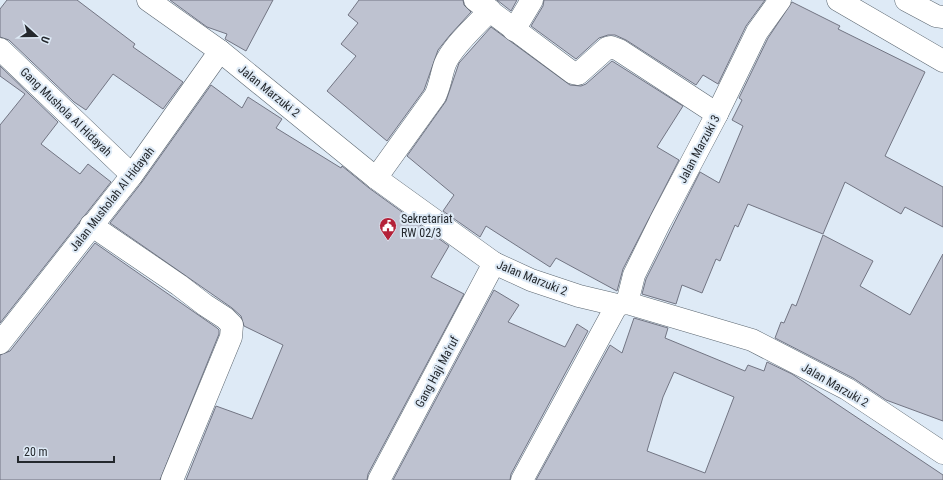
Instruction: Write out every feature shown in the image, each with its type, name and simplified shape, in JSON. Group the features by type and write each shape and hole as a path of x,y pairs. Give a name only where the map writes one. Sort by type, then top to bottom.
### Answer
{"street":[{"name":"Jalan Marzuki 2","path":"148,0 220,51 376,178 494,263 531,280 579,296 622,304 752,340 847,390 943,453"},
{"path":"514,30 532,0"},
{"name":"Jalan Marzuki 3","path":"522,480 622,304 634,275 717,114 757,32 780,0"},
{"path":"838,0 943,61"},
{"path":"906,0 936,16 943,17"},
{"path":"376,178 435,96 440,86 446,63 483,5 514,30 576,74 592,63 607,48 611,47 619,50 717,114"},
{"name":"Gang Mushola Al Hidayah","path":"0,49 132,175"},
{"name":"Jalan Musholah Al Hidayah","path":"0,343 91,225 132,175 220,51"},
{"path":"91,225 179,285 225,318 232,325 231,337 172,480"},
{"name":"Gang Haji Ma'ruf","path":"379,480 494,263"}],"building":[{"path":"7,0 77,0 135,44 133,47 183,82 163,109 113,74 86,110 74,102 9,40 0,37 0,9"},
{"path":"170,0 273,0 246,51 225,39 227,34 207,27"},
{"path":"359,0 463,0 464,5 471,12 438,50 424,90 387,141 327,91 356,56 341,44 358,23 348,15"},
{"path":"497,0 517,0 511,11"},
{"path":"544,0 765,0 746,26 718,84 703,75 696,85 626,40 615,35 608,35 599,38 576,59 531,26 543,6"},
{"path":"792,2 840,26 838,29 925,72 885,156 943,187 943,227 905,207 901,214 845,182 823,234 748,204 738,227 735,225 720,261 716,259 702,293 682,285 676,304 642,294 646,279 700,172 719,183 743,126 732,120 742,100 739,98 768,38"},
{"path":"491,27 570,85 581,86 586,84 612,61 683,106 657,147 679,160 623,269 617,291 556,258 550,267 486,226 480,237 443,211 454,195 407,156 446,101 459,63"},
{"path":"0,66 58,122 41,144 80,174 88,164 111,182 0,323 0,125 25,94 0,76"},
{"path":"211,85 242,108 248,97 282,119 276,128 341,168 342,166 369,188 449,246 431,277 464,294 368,474 367,480 186,480 216,406 252,419 283,345 244,326 241,316 232,308 110,223 142,182"},
{"path":"823,235 873,261 860,286 910,315 943,254 943,421 886,400 853,378 775,338 781,322 784,323 792,304 796,306"},
{"path":"95,243 217,328 219,330 219,334 160,480 0,480 0,355 10,351"},
{"path":"494,290 519,305 508,322 565,347 577,324 588,331 511,474 510,480 393,480"},
{"path":"634,318 668,328 665,338 745,371 748,365 764,371 767,362 792,374 943,475 943,480 536,480 610,345 622,353","holes":["674,372 734,397 705,473 647,451 663,397"]}],"place":[{"name":"Sekretariat RW 02/3","path":"388,241"}]}
